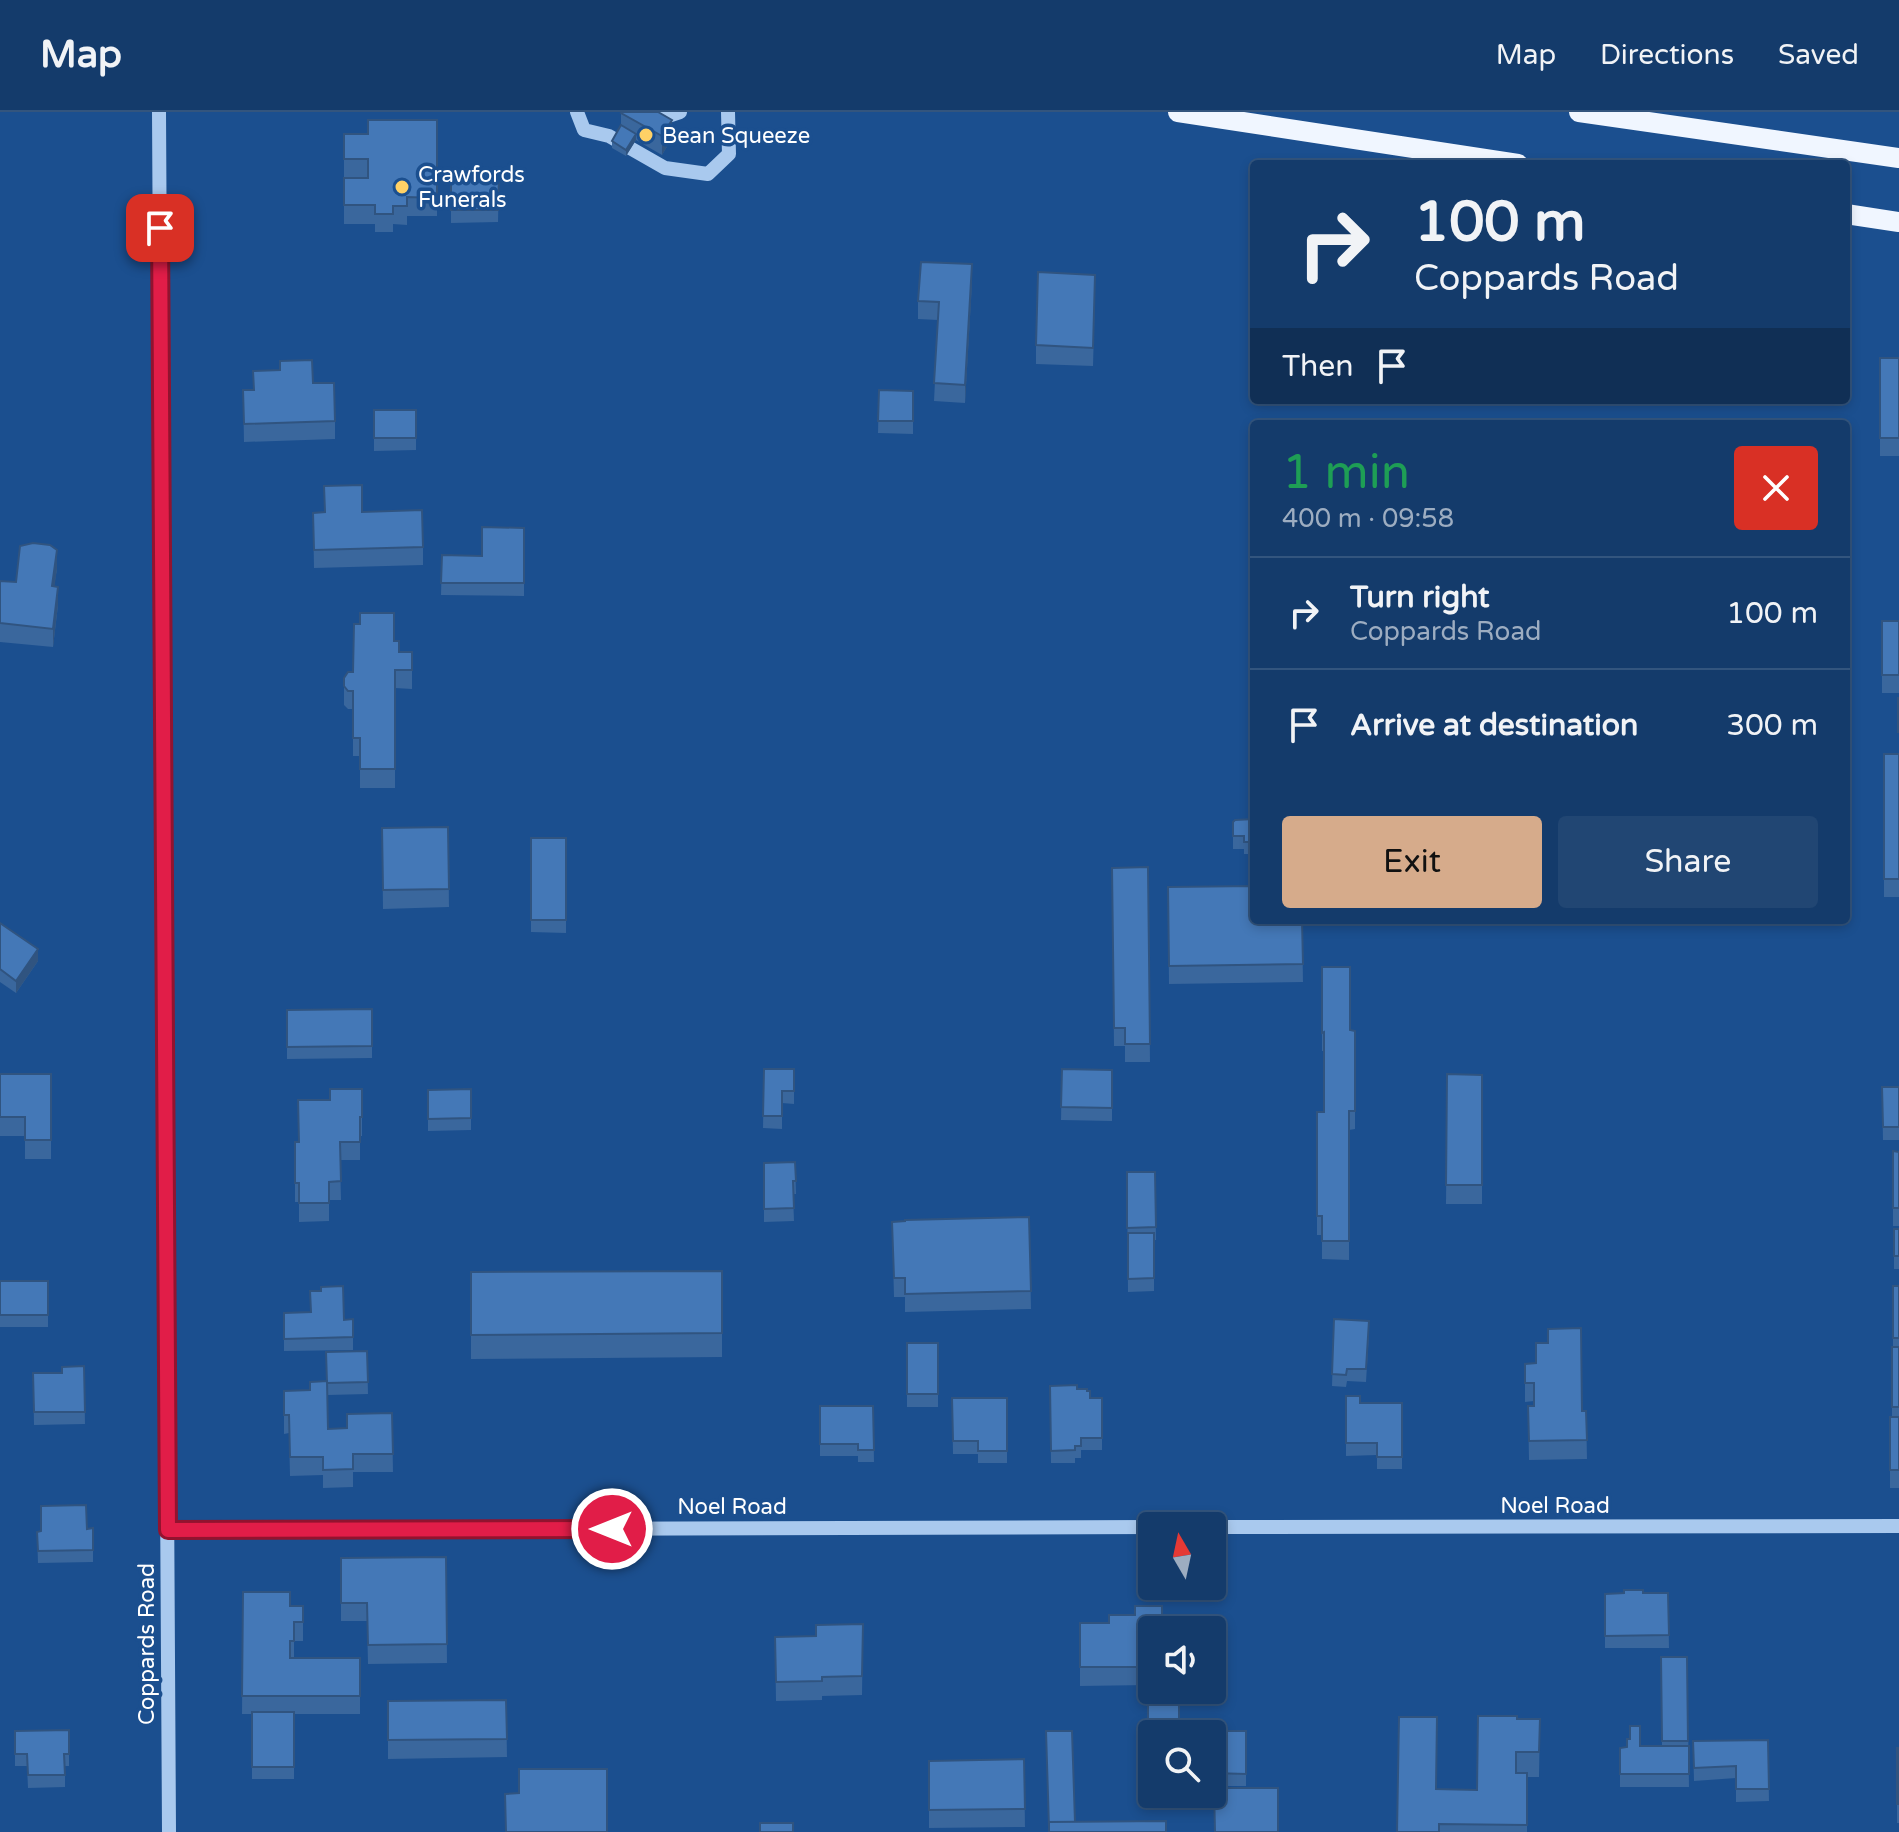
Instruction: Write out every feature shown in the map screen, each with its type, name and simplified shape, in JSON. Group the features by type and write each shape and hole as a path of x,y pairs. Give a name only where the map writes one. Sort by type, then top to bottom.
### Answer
{"main road":[{"path":"1178,112 1492,160"},
{"path":"1579,112 1899,158"},
{"path":"1850,215 1899,222"}],"street":[{"name":"Coppards Road","path":"159,112 169,1832"},
{"path":"577,112 584,130 609,136 665,168 708,174 729,154 728,112"},
{"path":"647,112 662,118 680,112"},
{"name":"Noel Road","path":"1226,1527 1899,1526"},
{"name":"Noel Road","path":"168,1530 1138,1527"}],"building":[{"path":"622,112 658,112 672,120 662,136"},
{"name":"Crawfords Funerals","path":"368,120 437,120 437,198 407,197 407,206 393,206 393,214 375,214 375,205 344,205 344,178 368,178 368,159 344,159 344,134 368,134"},
{"path":"621,125 636,134 626,150 612,141"},
{"path":"451,174 499,174 498,210 451,210"},
{"path":"921,262 972,264 965,385 934,383 939,302 918,301"},
{"path":"1038,272 1095,275 1093,348 1036,345"},
{"path":"1880,358 1899,358 1899,438 1880,438"},
{"path":"312,360 313,383 334,383 335,421 244,424 243,390 254,390 253,371 280,370 280,361"},
{"path":"879,390 913,391 913,421 878,421"},
{"path":"374,410 416,410 416,438 374,438"},
{"path":"362,485 362,512 422,510 423,547 314,550 313,513 325,512 324,486"},
{"path":"482,527 524,528 524,583 441,583 442,555 482,556"},
{"path":"33,543 50,545 57,550 52,586 58,587 53,629 0,623 0,581 16,582 20,546"},
{"path":"360,613 394,613 394,641 399,641 399,652 412,652 412,670 395,670 395,769 360,769 360,738 353,738 353,691 348,691 344,686 344,678 348,672 353,672 354,624 360,624"},
{"path":"1882,621 1899,621 1899,675 1882,675"},
{"path":"1884,754 1899,754 1899,879 1884,879"},
{"path":"1250,819 1250,842 1244,842 1244,836 1233,836 1235,820"},
{"path":"448,827 449,889 383,890 382,828"},
{"path":"531,838 566,838 566,920 531,920"},
{"path":"1148,867 1150,1044 1125,1044 1125,1028 1114,1028 1112,868"},
{"path":"1250,886 1250,924 1302,924 1303,964 1169,966 1168,887"},
{"path":"0,923 38,949 16,981 0,969"},
{"path":"1322,967 1350,967 1350,1030 1355,1031 1355,1111 1349,1111 1349,1241 1322,1241 1322,1216 1317,1216 1317,1112 1324,1112"},
{"path":"372,1009 372,1046 287,1047 287,1010"},
{"path":"764,1069 794,1069 794,1091 782,1091 782,1116 763,1116"},
{"path":"1062,1069 1112,1070 1112,1108 1061,1107"},
{"path":"0,1074 51,1074 51,1140 25,1140 25,1117 0,1117"},
{"path":"1447,1074 1482,1075 1482,1185 1446,1185"},
{"path":"1882,1087 1899,1087 1899,1127 1883,1127"},
{"path":"330,1089 362,1089 360,1142 340,1142 341,1181 329,1182 329,1203 299,1203 299,1183 295,1183 295,1142 299,1142 298,1100 330,1100"},
{"path":"471,1089 471,1118 428,1119 428,1090"},
{"path":"1893,1151 1899,1152 1899,1208 1893,1208"},
{"path":"795,1162 794,1208 764,1209 764,1163"},
{"path":"1127,1172 1155,1172 1156,1227 1127,1228"},
{"path":"1029,1217 1031,1291 905,1294 905,1278 894,1278 892,1222"},
{"path":"1894,1229 1899,1229 1899,1256 1894,1256"},
{"path":"1128,1233 1154,1233 1154,1278 1128,1279"},
{"path":"722,1271 722,1333 471,1335 471,1272"},
{"path":"0,1281 48,1281 48,1315 0,1315"},
{"path":"343,1286 344,1320 353,1319 353,1337 284,1339 284,1313 311,1312 310,1291"},
{"path":"1893,1286 1899,1286 1899,1338 1893,1338"},
{"path":"1334,1319 1369,1321 1366,1369 1347,1369 1346,1375 1332,1374"},
{"path":"1581,1328 1582,1411 1586,1411 1587,1440 1529,1441 1528,1406 1534,1406 1534,1383 1525,1383 1525,1364 1536,1363 1536,1343 1548,1343 1548,1329"},
{"path":"907,1343 938,1343 938,1394 907,1394"},
{"path":"1892,1347 1899,1347 1899,1407 1892,1407"},
{"path":"367,1351 368,1382 327,1383 326,1352"},
{"path":"84,1366 85,1412 34,1412 33,1373 62,1373 62,1367"},
{"path":"327,1381 328,1429 347,1428 347,1414 392,1413 393,1454 353,1454 353,1469 323,1470 323,1457 290,1457 289,1415 284,1415 284,1391 310,1390 310,1382"},
{"path":"1077,1385 1077,1389 1090,1391 1090,1398 1102,1398 1102,1438 1081,1438 1081,1446 1075,1446 1075,1450 1051,1451 1050,1386"},
{"path":"1346,1396 1360,1396 1360,1403 1402,1403 1402,1457 1377,1457 1377,1443 1346,1443"},
{"path":"952,1398 1007,1398 1007,1451 978,1451 978,1441 953,1441"},
{"path":"820,1406 873,1406 874,1450 858,1450 858,1444 820,1444"},
{"path":"1890,1417 1899,1417 1899,1470 1890,1470"},
{"path":"86,1505 87,1529 93,1528 93,1550 38,1551 41,1506"},
{"path":"446,1557 447,1644 368,1645 367,1603 341,1603 341,1558"},
{"path":"1624,1590 1668,1593 1669,1635 1605,1636 1605,1594 1624,1593"},
{"path":"243,1592 290,1592 290,1606 303,1606 303,1622 294,1622 290,1658 360,1658 360,1696 242,1696"},
{"path":"1135,1606 1162,1606 1162,1616 1138,1616 1138,1667 1080,1667 1080,1623 1109,1623 1109,1615 1135,1615"},
{"path":"863,1624 862,1676 776,1682 775,1637 816,1636 816,1625"},
{"path":"1661,1657 1687,1657 1688,1741 1662,1741"},
{"path":"506,1700 507,1739 388,1740 388,1701"},
{"path":"1148,1704 1179,1704 1179,1720 1148,1720"},
{"path":"252,1712 294,1712 294,1767 252,1767"},
{"path":"1478,1716 1540,1719 1539,1752 1516,1752 1516,1773 1527,1773 1527,1825 1439,1824 1439,1832 1397,1832 1399,1717 1437,1717 1436,1789 1477,1790"},
{"path":"1630,1726 1640,1726 1640,1746 1689,1746 1689,1774 1620,1774 1620,1748 1627,1747"},
{"path":"69,1730 69,1754 64,1754 65,1775 28,1775 27,1754 15,1754 15,1731"},
{"path":"1046,1731 1072,1731 1075,1822 1049,1822 1049,1828"},
{"path":"1226,1731 1246,1731 1246,1774 1226,1773"},
{"path":"1768,1740 1769,1789 1736,1789 1736,1766 1694,1768 1693,1741"},
{"path":"1899,1748 1899,1804 1897,1804"},
{"path":"1024,1759 1025,1809 929,1810 929,1761"},
{"path":"519,1769 607,1769 607,1832 506,1832 505,1794 519,1793"},
{"path":"1226,1788 1278,1788 1278,1832 1215,1832 1214,1808 1226,1808"},
{"path":"1166,1821 1166,1832 1049,1832 1049,1822"},
{"path":"760,1823 793,1823 793,1832 760,1832"}],"place":[{"name":"Bean Squeeze","path":"646,135"},
{"name":"Crawfords Funerals","path":"402,187"}],"route":[{"path":"160,228 168,1530 612,1529"}]}
